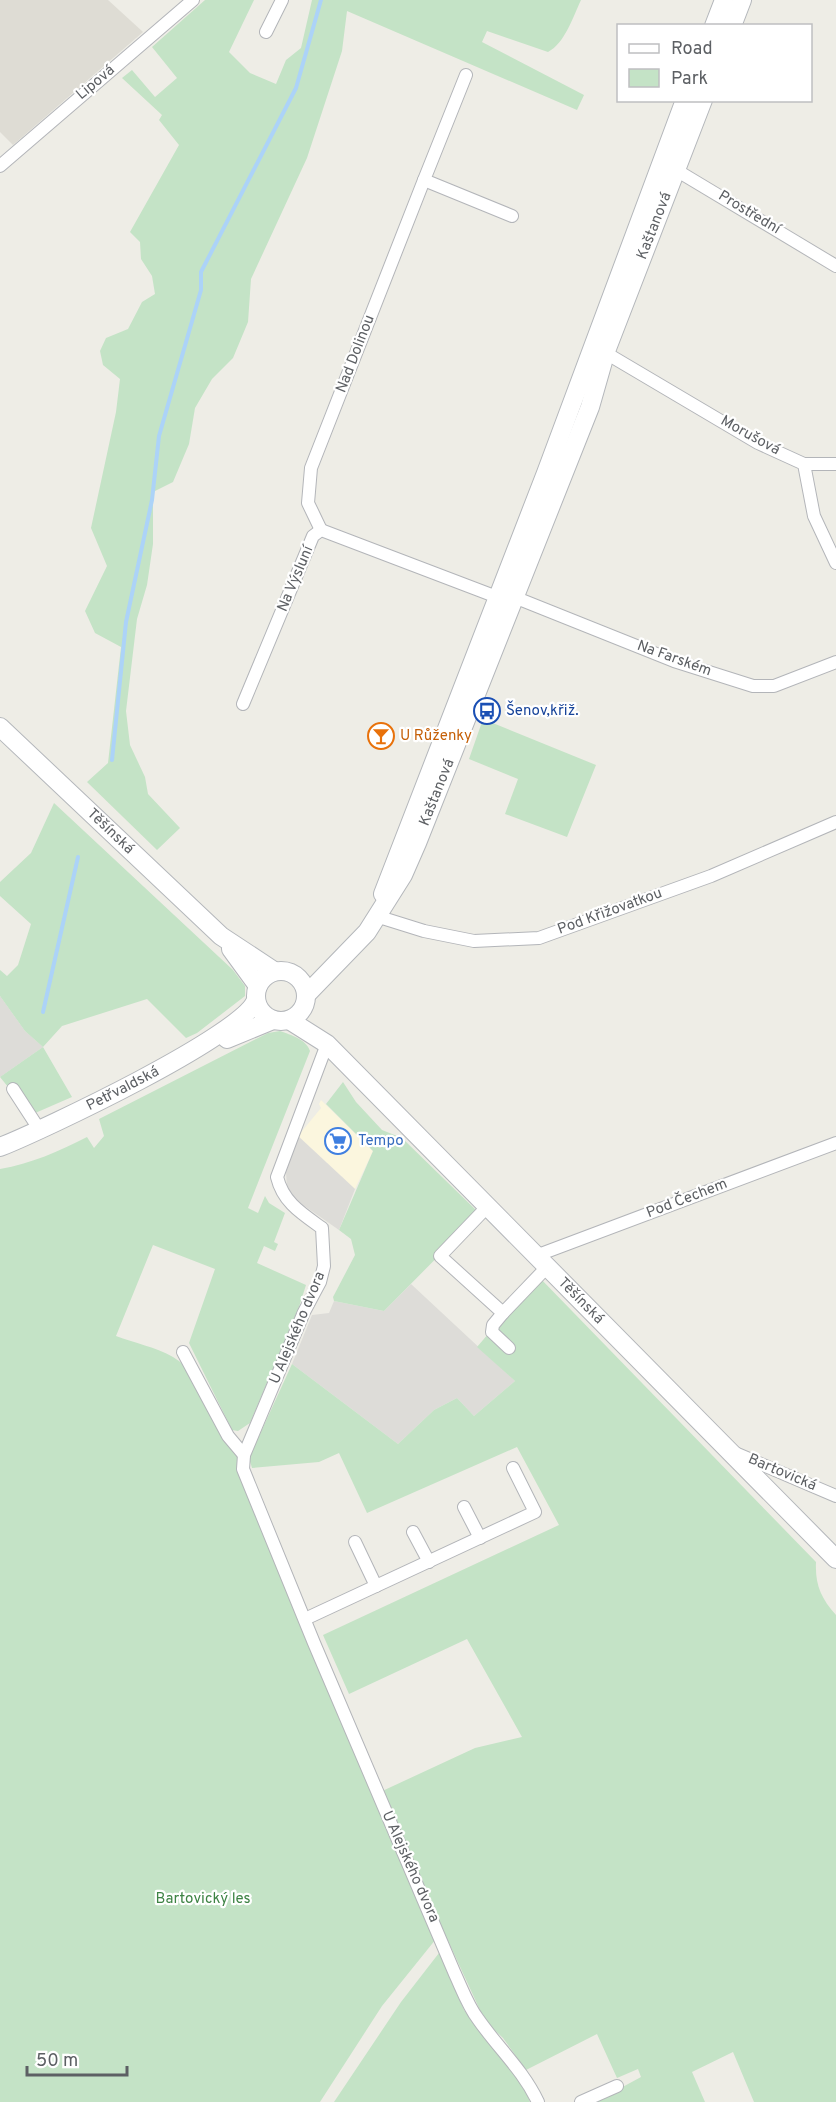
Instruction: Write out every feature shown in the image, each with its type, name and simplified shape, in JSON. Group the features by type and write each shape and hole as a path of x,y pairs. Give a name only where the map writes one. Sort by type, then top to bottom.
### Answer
{"main road":[{"path":"715,24 724,0"},
{"path":"733,24 742,0"},
{"name":"Kaštanová","path":"669,166 685,102"},
{"name":"Kaštanová","path":"305,1000 367,932 403,875 417,843 506,597 590,407 599,348 669,166 702,102"},
{"name":"Těšínská","path":"0,727 221,936 274,971"},
{"name":"Těšínská","path":"221,936 257,993"},
{"name":"Kaštanová","path":"293,974 340,960"},
{"path":"274,971 293,974 302,982 305,1000 281,1020 262,1012 257,993 264,977 274,971"},
{"name":"Petřvaldská","path":"0,1148 205,1045 242,1019 257,993"},
{"name":"Těšínská","path":"305,1000 327,1044"},
{"name":"Těšínská","path":"281,1020 327,1044 836,1559"},
{"name":"Petřvaldská","path":"205,1045 281,1020"}],"street":[{"name":"Lipová","path":"0,166 193,0"},
{"path":"266,32 282,0"},
{"name":"Nad Dolinou","path":"321,530 308,503 311,468 466,75"},
{"name":"Prostřední","path":"669,166 836,266"},
{"path":"424,180 512,216"},
{"name":"Morušová","path":"599,348 758,443 804,464"},
{"path":"836,464 804,464 814,516 836,563"},
{"name":"Na Výsluní","path":"243,704 314,536 321,530 506,597"},
{"name":"Na Farském","path":"506,597 674,661 753,686 774,686 836,662"},
{"name":"Pod Křižovatkou","path":"376,916 474,941 539,939 618,907 711,876 836,822"},
{"name":"U Alejského dvora","path":"327,1044 277,1177 280,1191 294,1208 322,1228 324,1266 320,1282 304,1312 244,1455 243,1469 304,1619 455,1974 477,2018 531,2086 538,2102"},
{"path":"13,1089 39,1130"},
{"name":"Pod Čechem","path":"543,1261 836,1143"},
{"path":"488,1206 440,1256 503,1313"},
{"path":"509,1348 492,1332 493,1325 543,1261"},
{"path":"183,1352 228,1436 244,1455"},
{"name":"Bartovická","path":"729,1450 836,1496"},
{"path":"304,1619 535,1512 513,1468"},
{"path":"465,1507 480,1538"},
{"path":"413,1532 429,1562"},
{"path":"355,1542 376,1586"},
{"path":"581,2102 617,2086"}],"shaded area":[{"path":"0,0 108,0 143,32 13,145 0,132"},
{"path":"0,996 25,1031 43,1047 0,1077"},
{"path":"321,1100 373,1151 355,1189 298,1136 321,1108 319,1104"},
{"path":"298,1136 355,1189 339,1230 293,1198 287,1188 286,1172"},
{"path":"411,1284 515,1381 474,1416 457,1398 434,1410 398,1444 292,1364 312,1315 329,1313 334,1301 384,1311"}],"green space":[{"path":"205,0 254,0 229,52 250,73 276,84 286,60 301,48 312,0 581,0 564,36 548,52 487,31 482,42 584,95 577,110 347,11 342,51 307,158 251,279 248,322 233,358 212,379 195,408 189,444 173,482 153,492 153,544 147,585 137,619 126,711 130,745 145,777 148,794 180,828 157,850 87,782 108,763 121,647 95,633 85,611 107,566 91,528 116,412 120,379 103,365 100,351 106,338 128,329 142,302 155,294 152,276 141,259 140,242 130,232 179,145 159,120 162,115 122,78 132,70 155,97 177,78 152,47"},
{"path":"483,719 596,765 567,837 505,814 518,779 469,759"},
{"path":"54,803 233,970 245,986 245,996 197,1033 186,1038 147,999 62,1026 43,1047 25,1031 0,996 0,970 7,976 18,965 31,924 0,896 0,882 31,853"},
{"name":"Bartovický les","path":"280,1031 302,1040 310,1051 248,1208 258,1213 265,1196 269,1203 285,1213 274,1242 278,1244 275,1251 264,1246 257,1263 306,1285 250,1423 238,1431 232,1430 189,1343 215,1269 153,1245 116,1336 173,1357 185,1366 194,1378 222,1435 244,1455 378,1793 475,1748 522,1737 467,1639 349,1694 323,1635 559,1525 517,1447 367,1513 339,1453 319,1462 252,1468 249,1458 292,1364 398,1444 434,1410 457,1398 474,1416 515,1381 477,1347 538,1276 816,1562 820,1591 836,1615 836,2102 754,2102 733,2052 692,2072 705,2102 595,2102 641,2077 638,2069 617,2078 597,2034 526,2070 503,2038 485,2021 444,1932 382,2006 320,2102 0,2102 0,1169 34,1160 87,1137 94,1148 104,1136 99,1119 268,1033"},
{"path":"43,1047 72,1097 26,1117 17,1098 0,1077"},
{"path":"343,1082 356,1102 382,1130 402,1138 480,1214 384,1311 334,1301 333,1297 355,1255 351,1239 339,1230 373,1151 326,1104"},
{"path":"439,1953 464,2010 522,2081 530,2102 334,2102 401,2002"}],"waterway":[{"path":"112,760 126,622 152,500 159,436 201,290 201,272 296,88 321,0"},
{"path":"43,1012 78,857"}],"place":[{"name":"Šenov,křiž.","path":"487,711"},
{"name":"U Růženky","path":"381,736"},
{"name":"Tempo","path":"338,1141"}]}
